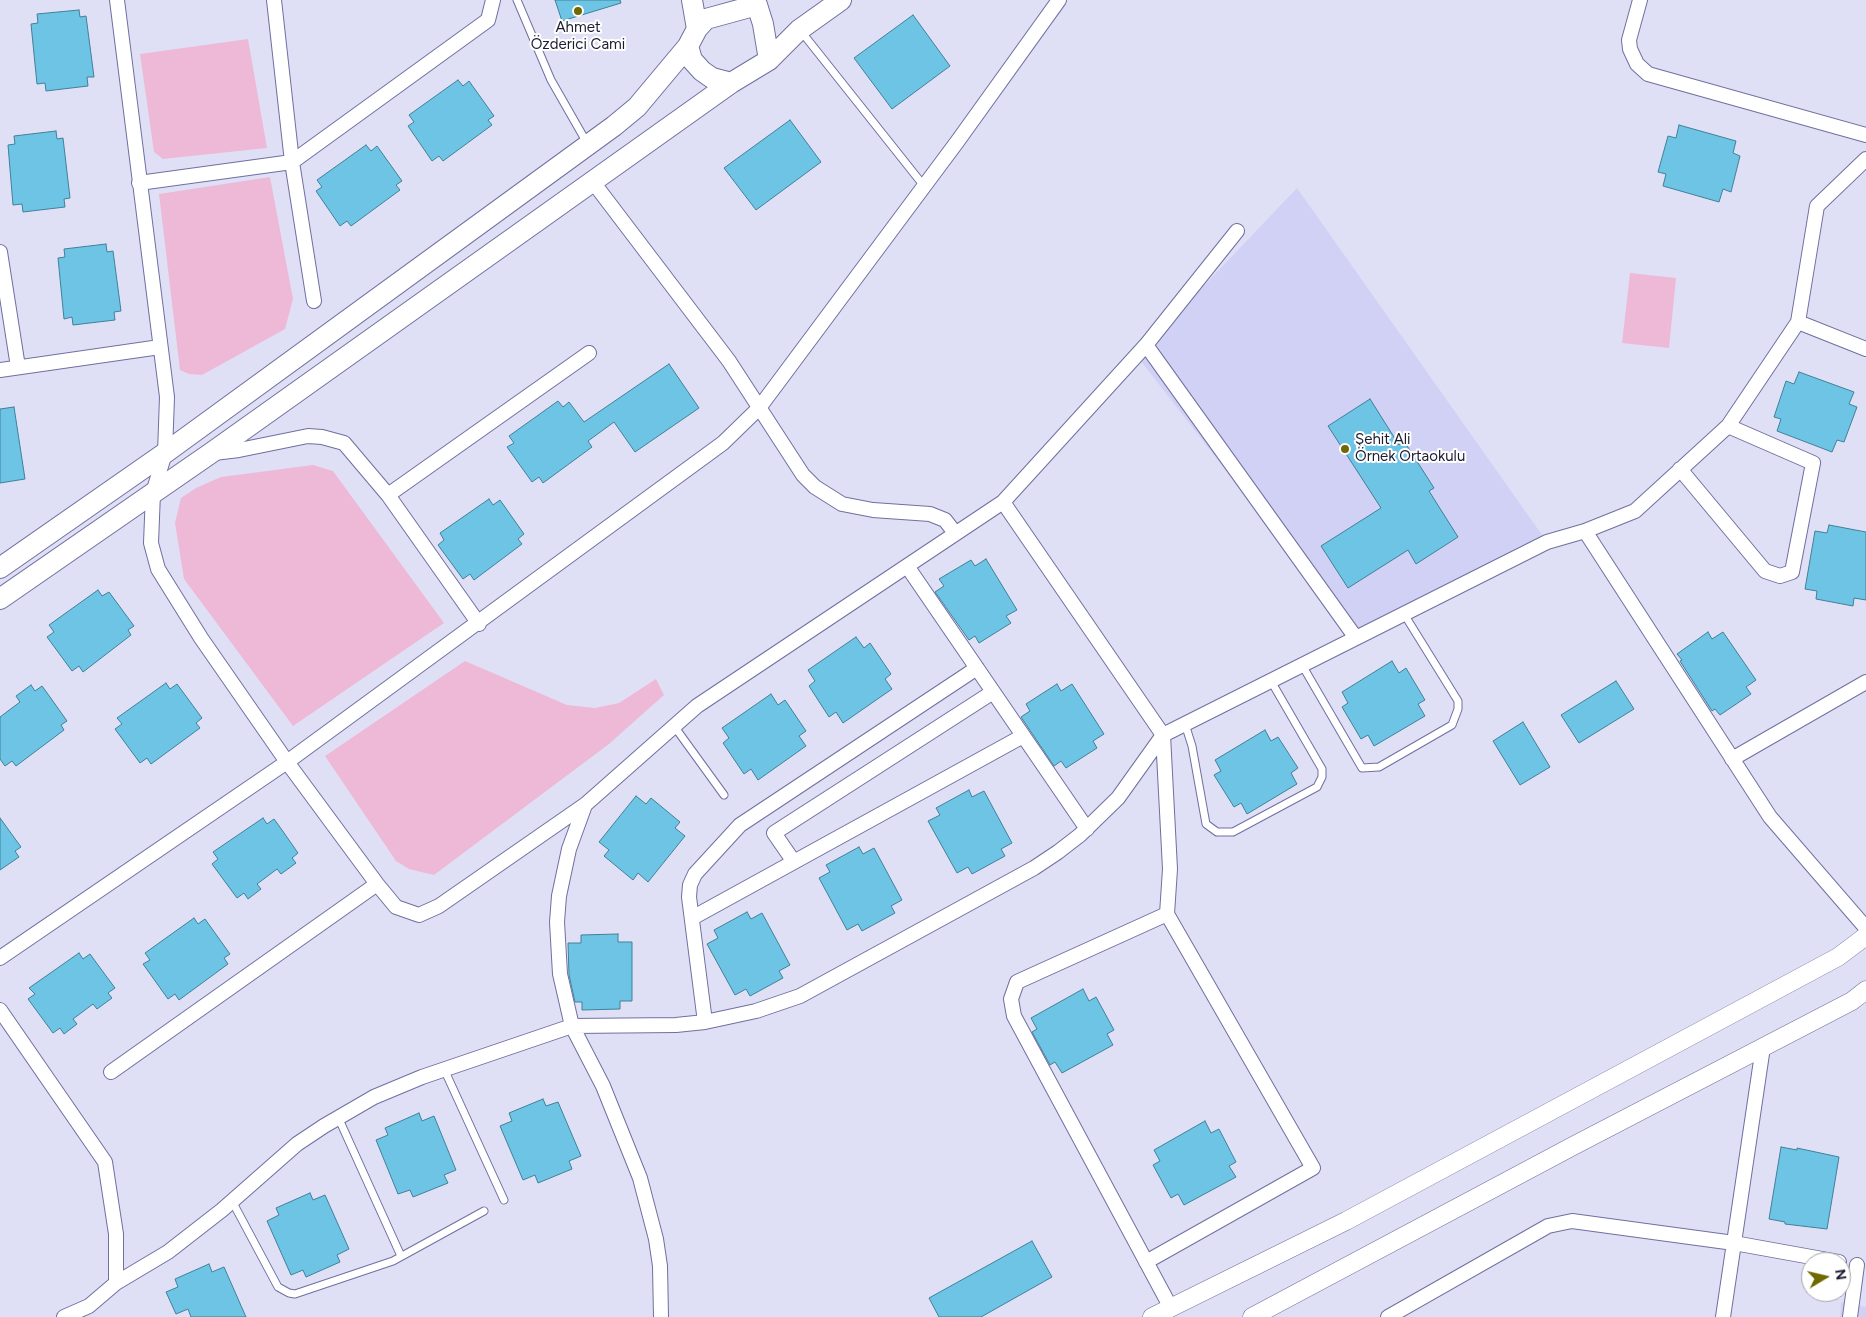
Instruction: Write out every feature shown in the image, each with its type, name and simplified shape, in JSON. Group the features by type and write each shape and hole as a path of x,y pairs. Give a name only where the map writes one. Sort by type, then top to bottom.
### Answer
{"main road":[{"path":"692,0 692,60 712,78 731,83"},
{"path":"0,599 211,453 731,83 769,60 799,30 842,0"},
{"path":"0,568 165,453 637,107 706,19 762,2 763,24 769,60"}],"street":[{"path":"118,0 139,183 167,397 165,453 153,493 151,543 158,569 187,617 287,762 377,884 396,907 418,914 430,912 586,804 697,706 1003,502 1146,345 1237,231"},
{"path":"274,0 292,162 314,302"},
{"path":"139,183 292,162 488,20 494,0"},
{"path":"0,958 287,762 479,624 723,443 759,408 1059,0"},
{"path":"1640,0 1629,40 1630,49 1637,64 1648,74 1866,135"},
{"path":"64,1317 90,1312 116,1283 168,1252 232,1200 290,1149 338,1117 398,1086 572,1026 705,1022 756,1011 800,996 1034,868 1086,829 1118,798 1164,735 1547,542 1585,531 1635,512 1728,426 1798,322 1818,206 1866,159"},
{"path":"593,182 729,361 803,475 825,494 850,506 930,514 945,520 955,533"},
{"path":"0,252 18,367"},
{"path":"1798,322 1866,349"},
{"path":"1146,345 1356,638"},
{"path":"0,370 160,347"},
{"path":"388,495 588,353"},
{"path":"1680,469 1765,571 1780,576 1792,572 1813,463 1728,426"},
{"path":"211,453 267,445 294,437 327,438 344,443 388,495 479,624"},
{"path":"1003,502 1164,735 1170,869 1168,914 1312,1168 1146,1262"},
{"path":"1585,531 1770,817 1866,928"},
{"path":"907,566 1086,829"},
{"path":"705,1022 688,891 692,879 740,825 977,668"},
{"path":"1732,759 1866,682"},
{"path":"794,862 774,833 993,692"},
{"path":"692,918 1023,736"},
{"path":"586,804 568,849 559,896 557,922 560,974 572,1026 604,1086 640,1178 656,1239 661,1284 661,1317"},
{"path":"111,1072 377,884"},
{"path":"1168,914 1017,982 1011,999 1014,1016 1171,1308"},
{"path":"1152,1317 1346,1221 1838,957 1866,936"},
{"path":"1838,957 1866,950"},
{"path":"1252,1317 1861,996"},
{"path":"0,1010 105,1162 116,1234 116,1283"},
{"path":"1724,1317 1763,1047"},
{"path":"1388,1317 1542,1230 1561,1222 1583,1221 1734,1243 1801,1255"},
{"path":"1850,1317 1862,1266"}],"lane":[{"path":"517,0 551,80 589,144"},
{"path":"799,30 924,186"},
{"path":"1302,665 1362,768 1379,767 1452,725 1457,716 1458,702 1404,614"},
{"path":"1185,724 1192,746 1206,824 1217,832 1233,832 1317,787 1322,777 1322,769 1271,680"},
{"path":"674,726 724,795"},
{"path":"444,1069 504,1200"},
{"path":"338,1117 402,1256"},
{"path":"232,1200 278,1287 289,1293 300,1293 402,1256 484,1211"}],"shaded area":[{"path":"248,39 267,148 163,159 154,152 140,54"},
{"path":"270,177 293,299 285,329 202,375 189,374 180,370 159,194"},
{"name":"Şehit Ali Örnek Ortaokulu","path":"1297,188 1547,542 1356,638 1137,356"},
{"path":"1630,273 1676,278 1669,348 1622,343"},
{"path":"313,465 333,471 444,623 293,726 184,579 175,523 181,498 196,488 221,477"},
{"path":"465,661 567,705 595,708 619,703 656,679 664,695 609,744 434,875 409,869 396,861 325,756"},
{"path":"1841,1302 1866,1307 1866,1317 1840,1317"}],"building":[{"name":"Ahmet Özderici Cami","path":"555,0 620,0 621,3 562,21"},
{"path":"79,10 80,17 86,16 94,77 87,77 88,86 46,91 45,83 37,84 31,24 38,23 37,14"},
{"path":"913,15 950,66 892,109 854,58"},
{"path":"458,80 463,86 469,81 494,116 488,120 492,125 443,161 439,156 432,161 408,126 414,122 409,115"},
{"path":"790,120 821,162 756,210 724,168"},
{"path":"1679,125 1736,141 1733,153 1740,156 1731,192 1723,189 1719,202 1663,186 1666,174 1658,172 1668,136 1676,138"},
{"path":"56,131 57,139 63,138 70,198 64,199 65,207 23,212 22,204 13,205 8,145 15,144 14,136"},
{"path":"366,145 371,151 377,146 402,181 396,185 400,190 351,226 347,221 340,226 316,191 322,187 317,180"},
{"path":"106,244 107,252 113,251 121,311 114,312 115,320 73,325 72,317 64,319 58,258 65,257 64,249"},
{"path":"669,364 699,408 635,452 614,422 588,441 592,447 543,483 539,477 532,482 507,447 514,443 509,436 558,401 563,407 569,402 584,422"},
{"path":"1799,372 1854,392 1849,404 1857,407 1844,442 1837,440 1832,452 1777,431 1781,419 1774,417 1786,381 1794,384"},
{"path":"1370,399 1399,445 1404,441 1434,488 1429,491 1458,537 1416,564 1408,550 1348,588 1321,546 1381,508 1328,426"},
{"path":"14,407 25,479 0,483 0,409"},
{"path":"489,499 493,505 500,500 524,534 518,539 522,544 474,580 470,574 463,579 438,545 444,540 440,533"},
{"path":"1829,525 1866,532 1866,600 1854,598 1853,606 1816,599 1817,591 1805,589 1815,531 1827,533"},
{"path":"986,559 1017,610 1006,616 1011,623 979,643 975,636 969,640 935,592 944,586 939,579 971,560 975,566"},
{"path":"98,590 102,596 109,592 134,626 128,630 131,635 83,672 79,666 72,671 47,637 54,632 49,625"},
{"path":"1708,632 1712,639 1723,632 1756,680 1746,687 1751,694 1720,715 1715,709 1712,711 1677,654"},
{"path":"856,637 864,648 870,643 891,674 885,679 892,689 843,723 836,712 829,717 809,686 815,681 808,670"},
{"path":"1392,661 1399,673 1406,668 1425,700 1418,704 1425,716 1374,746 1368,735 1361,739 1342,707 1348,703 1342,692"},
{"path":"1616,681 1634,709 1579,743 1561,715"},
{"path":"166,683 170,689 177,684 202,718 196,723 200,728 151,764 147,758 140,763 115,729 122,724 117,718"},
{"path":"1057,684 1061,691 1072,684 1104,734 1093,741 1097,748 1066,768 1061,761 1054,766 1021,717 1030,711 1026,704"},
{"path":"31,685 35,691 42,686 67,721 61,725 64,730 16,766 12,761 5,766 0,759 0,717 20,702 16,696"},
{"path":"771,694 778,705 785,700 806,731 799,736 806,746 758,780 751,769 744,774 723,743 729,738 722,728"},
{"path":"1523,722 1550,767 1520,785 1493,741"},
{"path":"1265,730 1271,741 1278,737 1298,768 1291,773 1297,784 1247,814 1241,803 1234,807 1214,775 1221,771 1215,760"},
{"path":"969,790 972,797 984,791 1012,843 1001,849 1005,856 972,874 968,867 957,873 928,821 940,815 936,808"},
{"path":"636,796 646,804 651,798 680,822 675,828 685,836 648,882 638,873 633,880 604,856 609,850 599,842"},
{"path":"0,818 21,847 15,851 19,857 0,870"},
{"path":"263,818 267,824 274,819 298,853 292,858 296,863 281,874 277,869 257,884 261,889 248,899 244,893 237,898 212,864 218,859 213,852"},
{"path":"859,847 863,854 874,848 902,900 891,906 895,913 862,931 858,924 847,930 819,878 830,872 826,865"},
{"path":"747,912 751,919 762,913 790,965 779,971 783,978 750,996 746,989 735,995 707,944 718,938 714,930"},
{"path":"194,918 198,924 205,919 230,954 224,958 228,964 179,1000 175,994 168,999 143,964 150,960 145,953"},
{"path":"618,934 618,942 632,942 632,1001 620,1001 620,1009 582,1010 582,1002 575,1002 569,975 568,943 581,943 581,935"},
{"path":"79,953 83,959 90,954 115,988 108,993 112,998 97,1009 93,1004 73,1019 77,1024 64,1034 60,1028 53,1033 28,999 35,994 29,988"},
{"path":"1083,989 1089,1001 1096,997 1114,1030 1107,1034 1113,1045 1062,1073 1055,1062 1050,1065 1032,1032 1037,1029 1031,1018"},
{"path":"543,1099 546,1106 558,1102 581,1156 569,1161 572,1169 538,1183 535,1175 523,1180 500,1126 512,1121 509,1113"},
{"path":"419,1113 422,1121 434,1116 456,1170 444,1175 448,1183 413,1197 410,1190 398,1194 376,1140 388,1135 385,1128"},
{"path":"1205,1121 1211,1133 1219,1129 1236,1162 1229,1166 1236,1177 1184,1205 1178,1194 1171,1198 1153,1165 1160,1161 1154,1150"},
{"path":"1781,1147 1797,1150 1797,1148 1839,1157 1827,1229 1785,1224 1785,1222 1769,1219"},
{"path":"310,1193 313,1200 325,1195 349,1249 337,1255 340,1262 306,1277 303,1270 291,1275 267,1221 279,1215 276,1208"},
{"path":"1032,1241 1052,1277 981,1317 939,1317 929,1298"},
{"path":"209,1264 212,1272 224,1267 246,1317 191,1317 188,1309 176,1314 166,1292 178,1287 175,1279"}],"place":[{"name":"Ahmet Özderici Cami","path":"578,11"},
{"name":"Şehit Ali Örnek Ortaokulu","path":"1345,449"}]}
